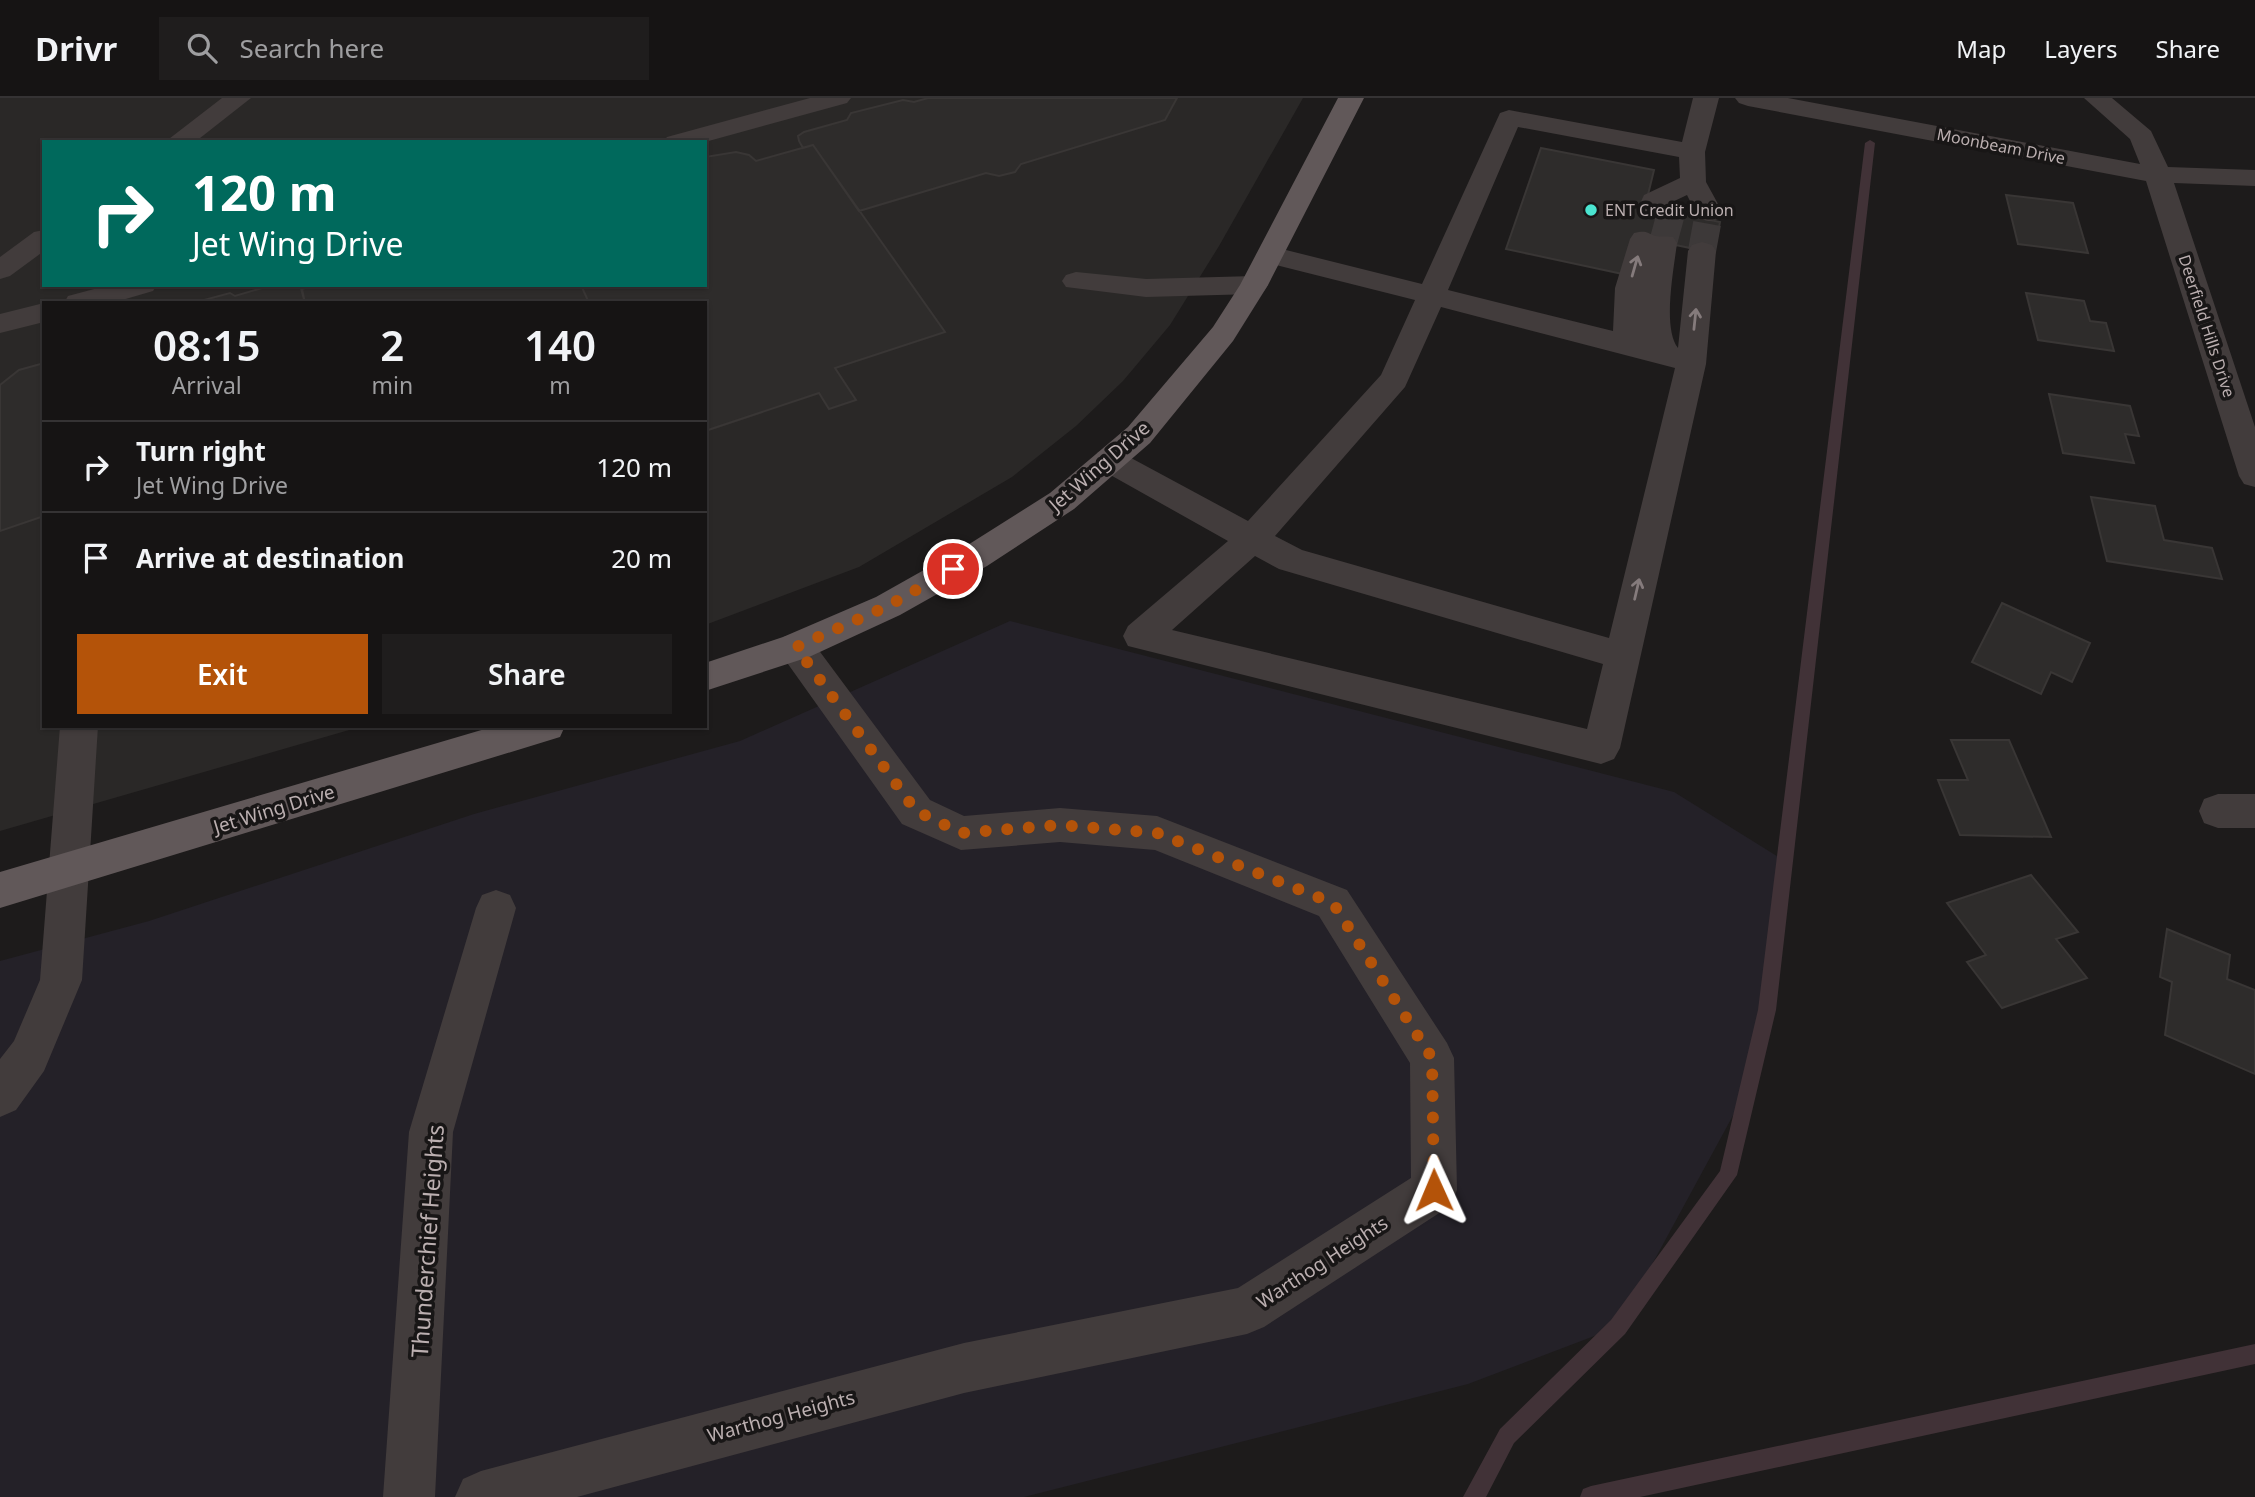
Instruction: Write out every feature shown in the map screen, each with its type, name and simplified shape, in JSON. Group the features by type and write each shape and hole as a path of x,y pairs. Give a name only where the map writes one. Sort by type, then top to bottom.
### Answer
{"main road":[{"name":"Jet Wing Drive","path":"707,676 796,647 888,606 975,557 1062,501 1139,435 1223,334 1254,285 1351,98"},
{"name":"Jet Wing Drive","path":"0,890 71,871 540,728"}],"street":[{"path":"181,140 238,98"},
{"path":"683,140 838,98"},
{"path":"1678,187 1706,98"},
{"name":"Moonbeam Drive","path":"1748,98 2158,175 2255,178"},
{"name":"Deerfield Hills Drive","path":"2097,98 2143,136 2255,476"},
{"path":"1702,251 1676,358 1622,656 1601,748 1142,636 1252,539 1394,380 1509,118 1678,187 1709,213"},
{"path":"0,270 42,240"},
{"path":"1625,342 1628,332 1629,288 1653,241 1656,333 1676,358"},
{"path":"1270,254 1625,342 1676,358"},
{"path":"1076,281 1146,288 1254,285"},
{"path":"93,295 133,287"},
{"path":"0,324 42,313"},
{"path":"1109,460 1292,560 1622,656"},
{"name":"Warthog Heights","path":"481,1497 964,1368 1247,1310 1434,1190 1432,1058 1333,903 1157,833 1060,825 961,833 916,811 796,647"},
{"path":"0,1095 29,1056 61,980 71,871 79,728"},
{"name":"Thunderchief Heights","path":"409,1497 431,1132 496,908"}],"shaded area":[{"path":"0,98 1303,98 1219,246 1170,325 1123,381 1076,426 1012,477 859,567 707,624 707,301 42,301 42,728 356,728 0,831"},
{"path":"1010,621 1674,792 1785,861 1749,1086 1618,1327 1468,1384 1024,1497 0,1497 0,961 149,921 474,814 740,741"}],"building":[{"path":"928,98 1177,98 1165,120 1021,164 1015,172 999,176 986,173 859,211 813,145 803,148 799,141 798,136 804,132 847,120 851,113 903,100 914,102"},
{"path":"813,145 945,332 835,368 856,400 829,409 819,393 707,430 707,301 588,301 582,287 707,287 707,157 736,152 749,155 756,161"},
{"name":"ENT Credit Union","path":"1541,148 1654,170 1645,207 1720,222 1714,253 1642,238 1632,276 1506,249"},
{"path":"2006,195 2073,203 2088,253 2018,244"},
{"path":"265,287 301,287 304,301 200,301 230,293 235,296"},
{"path":"582,287 588,301 305,301 302,289"},
{"path":"2026,293 2084,301 2090,321 2106,323 2114,351 2038,340"},
{"path":"42,364 42,517 0,531 0,385 19,370"},
{"path":"2049,394 2130,406 2139,436 2125,434 2134,463 2063,453"},
{"path":"2091,497 2155,506 2164,540 2212,548 2222,579 2107,561"},
{"path":"2002,603 2090,643 2072,682 2051,672 2041,694 1972,662"},
{"path":"1951,740 2009,740 2051,837 1960,835 1938,780 1968,780"},
{"path":"2031,875 2078,932 2056,939 2087,978 2002,1008 1967,962 1986,955 1947,903"},
{"path":"2167,929 2230,955 2227,979 2255,990 2255,1074 2165,1035 2172,982 2160,977"}],"waterway":[{"path":"1474,1497 1507,1436 1618,1327 1728,1175 1767,1010 1870,143"},
{"path":"1591,1497 2255,1354"}],"tunnel":[{"path":"1663,243 1673,206"},
{"path":"1702,251 1709,213"}],"place":[{"name":"ENT Credit Union","path":"1591,210"}],"route":[{"path":"953,569 888,606 796,647 916,811 961,833 1060,825 1157,833 1333,903 1432,1058 1434,1190"}]}
